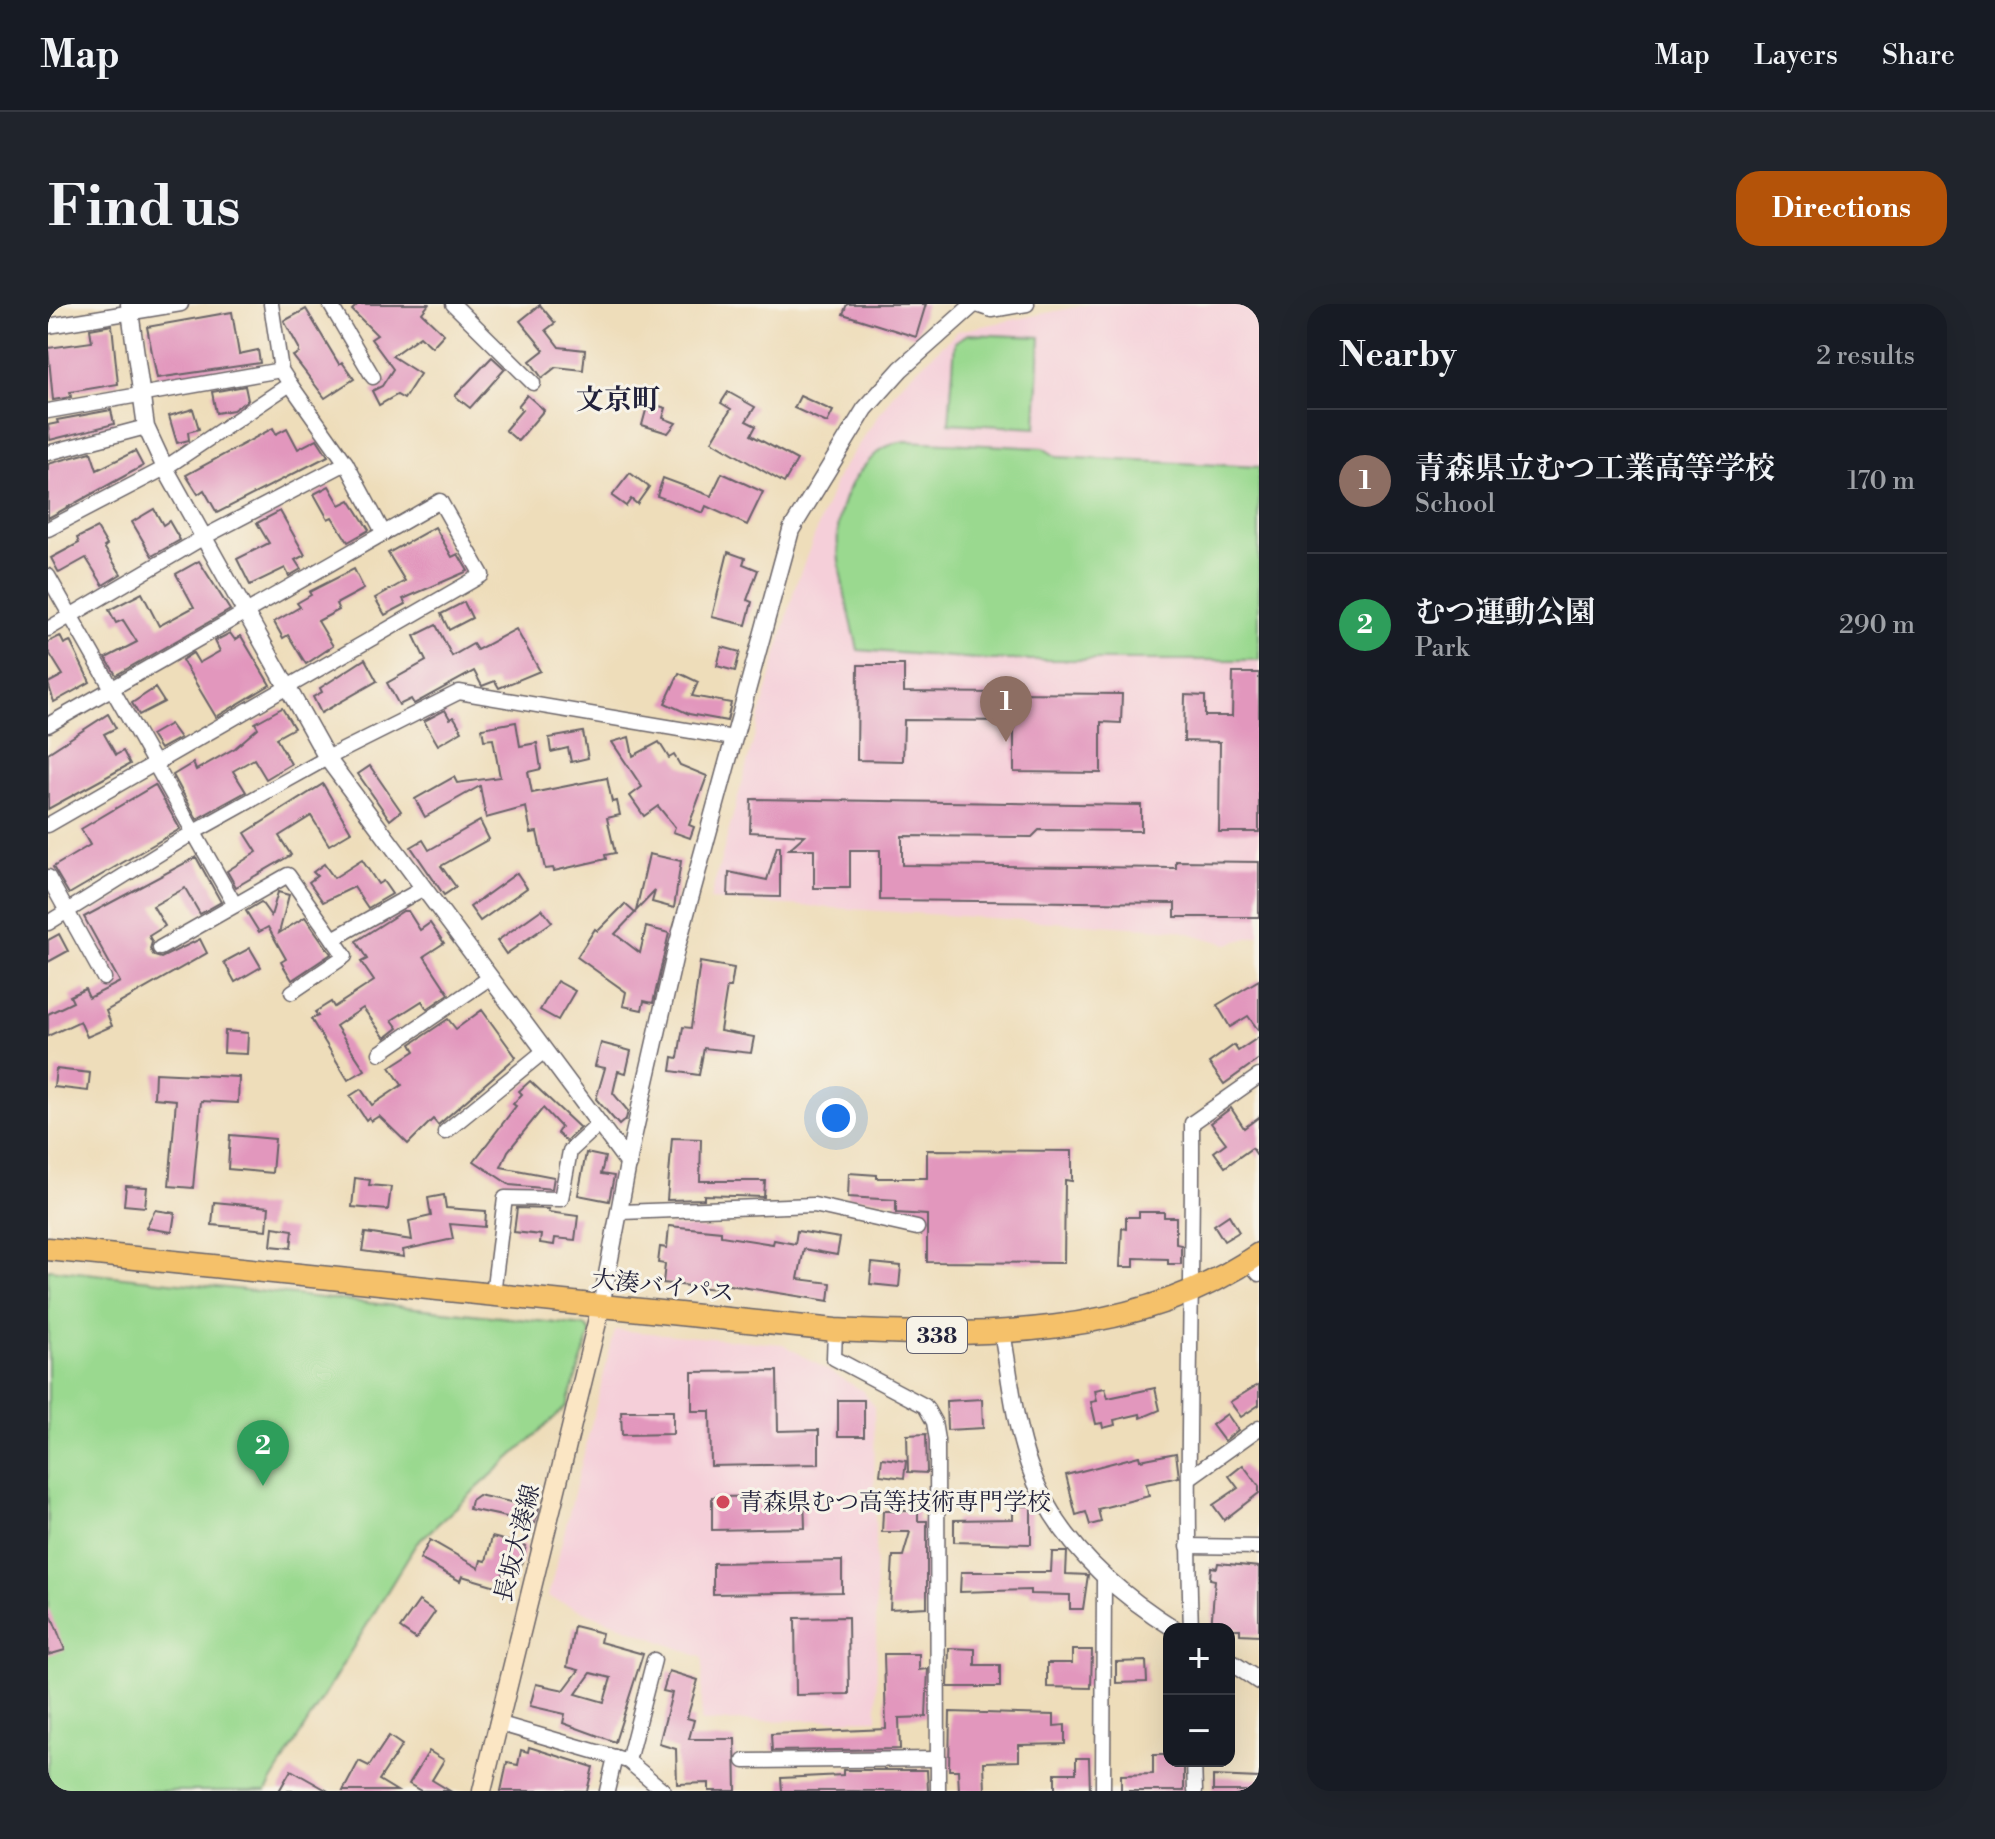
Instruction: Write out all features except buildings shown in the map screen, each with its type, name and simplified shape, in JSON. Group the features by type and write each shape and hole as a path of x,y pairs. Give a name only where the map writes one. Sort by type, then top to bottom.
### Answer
{"highway":[{"name":"大湊バイパス","path":"48,1249 835,1330 938,1335 1002,1332 1091,1320 1193,1291 1255,1263"}],"main road":[{"name":"長坂大湊線","path":"482,1791 601,1306"}],"street":[{"path":"48,326 130,308 181,304"},
{"path":"271,304 281,370 346,463 383,532"},
{"path":"330,304 373,377"},
{"path":"453,304 533,383"},
{"path":"601,1306 676,950 791,530 865,409 901,369 974,304 992,310 1027,304"},
{"path":"130,308 146,427 165,468 327,758 488,979 629,1164"},
{"path":"48,411 281,370"},
{"path":"48,529 165,468 290,384"},
{"path":"48,453 146,427"},
{"path":"48,629 204,537 346,463"},
{"path":"48,725 440,501 482,575 286,685 156,765 48,825"},
{"path":"48,576 235,905"},
{"path":"48,923 194,832 327,758 459,692 733,738"},
{"path":"160,948 288,875 345,956 292,992"},
{"path":"48,877 104,978"},
{"path":"333,939 422,889"},
{"path":"380,1053 488,979"},
{"path":"445,1132 543,1052"},
{"path":"1191,1623 1188,1546 1193,1291 1192,1123 1257,1082"},
{"path":"493,1294 505,1198 561,1199 570,1151 598,1125"},
{"path":"621,1212 814,1205 917,1228"},
{"path":"835,1330 834,1358 925,1406 934,1422 937,1440 938,1791"},
{"path":"1002,1332 1029,1466 1059,1523 1104,1579 1166,1623"},
{"path":"1189,1478 1259,1428"},
{"path":"1188,1546 1259,1547"},
{"path":"1103,1791 1104,1579"},
{"path":"607,1791 622,1759 654,1660"},
{"path":"1235,1665 1259,1681"},
{"path":"497,1723 622,1759 664,1791"},
{"path":"744,1761 937,1759"},
{"path":"1194,1767 1195,1791"}],"shaded area":[{"path":"1090,304 1259,304 1259,935 1227,944 1178,930 710,900 796,584 838,475 897,388 958,331"},
{"name":"青森県むつ高等技術専門学校","path":"615,1330 783,1344 863,1391 874,1407 877,1719 701,1722 703,1658 548,1597"}],"green space":[{"path":"968,334 1040,337 1036,428 949,423 955,342"},
{"path":"906,441 1043,448 1057,457 1259,467 1259,660 990,660 858,650 838,557 841,512 848,490 871,459 880,450"},
{"path":"48,1269 585,1326 591,1332 566,1407 416,1544 266,1791 48,1791"}],"place":[{"name":"青森県立むつ工業高等学校","path":"1006,742"},
{"name":"むつ運動公園","path":"263,1486"},
{"name":"青森県むつ高等技術専門学校","path":"723,1502"}],"district":[{"name":"文京町","path":"618,399"}]}
